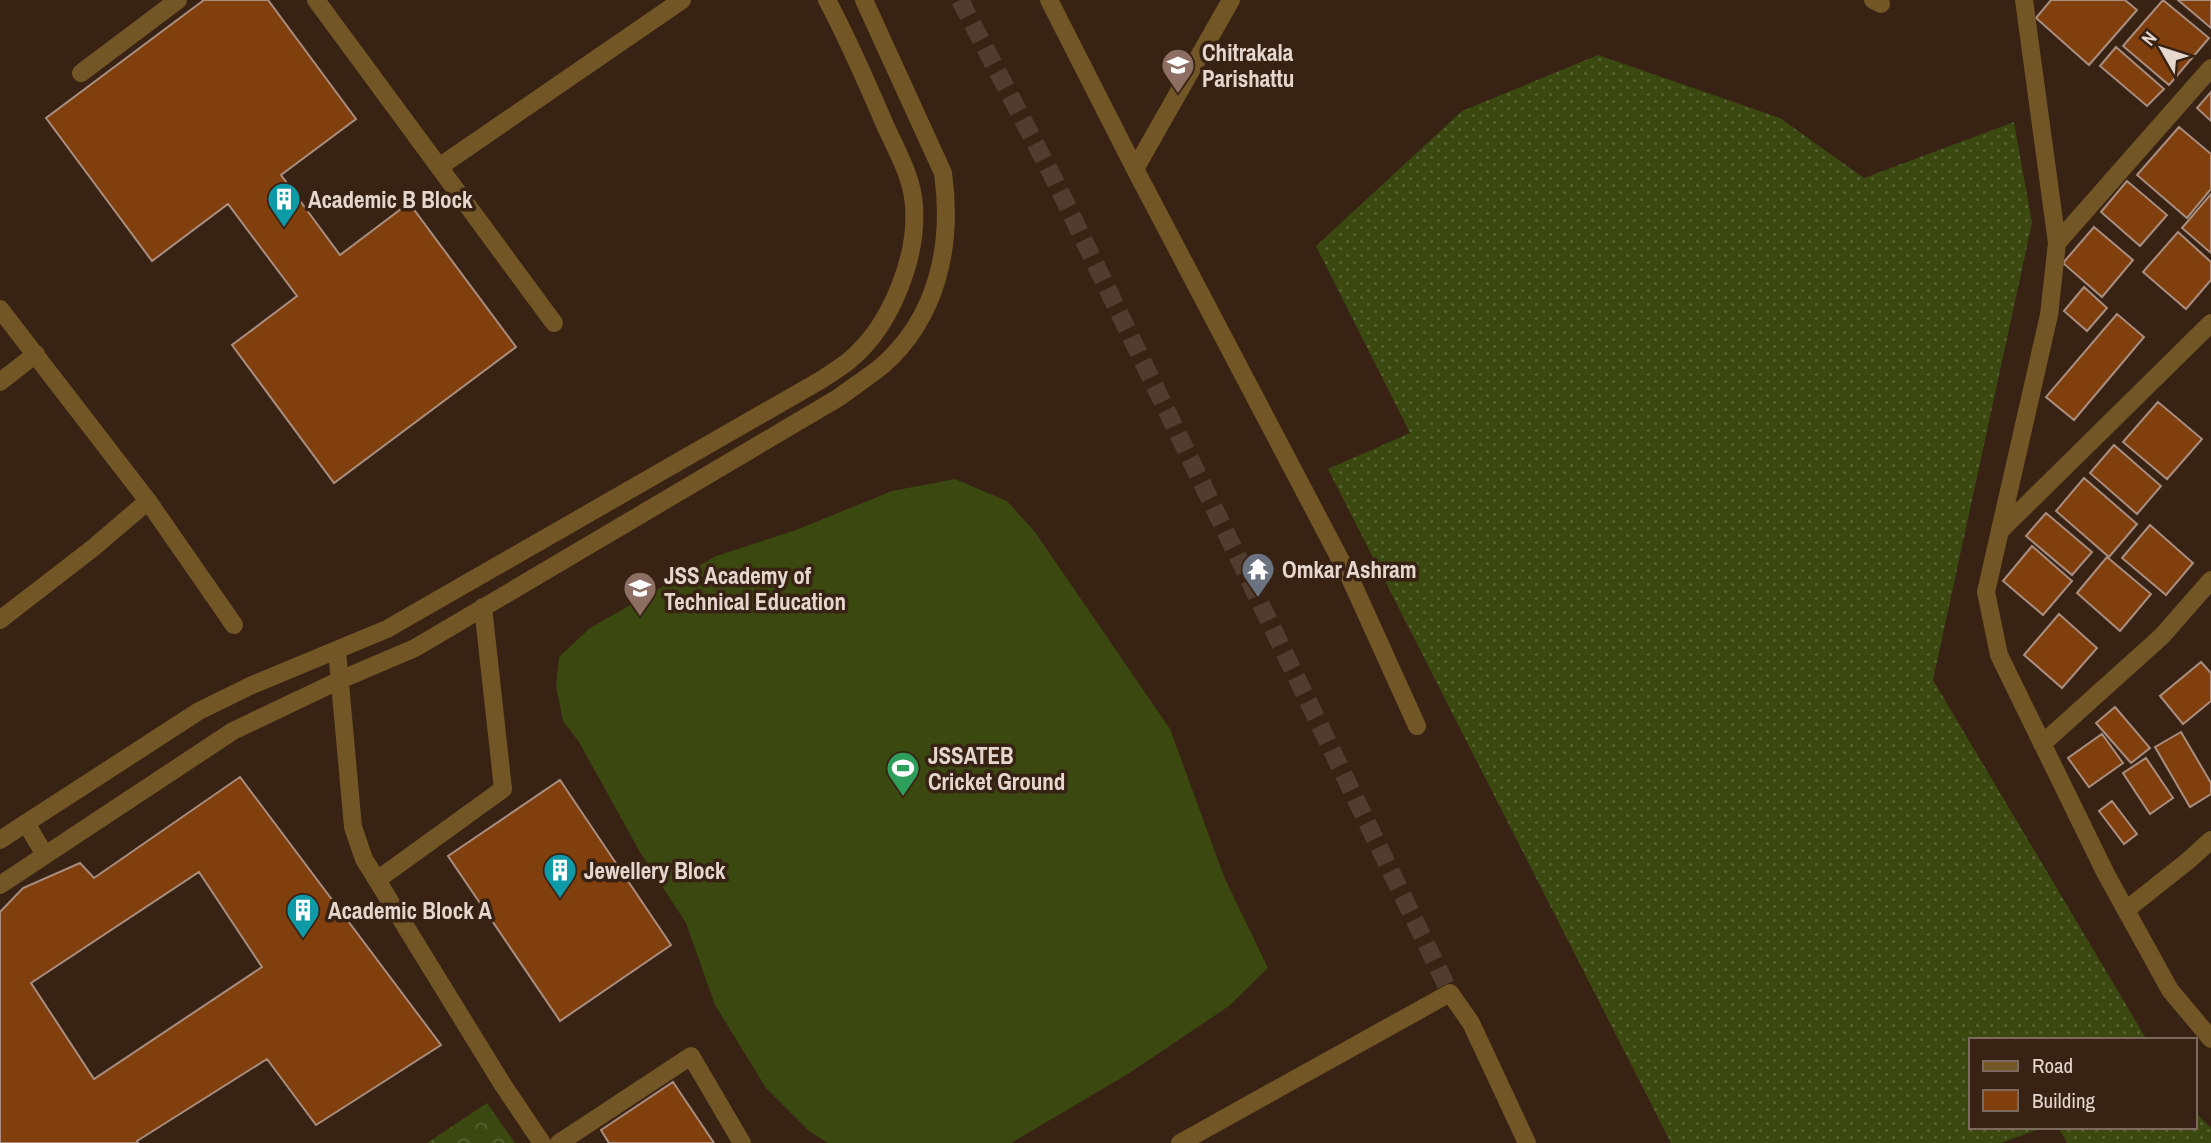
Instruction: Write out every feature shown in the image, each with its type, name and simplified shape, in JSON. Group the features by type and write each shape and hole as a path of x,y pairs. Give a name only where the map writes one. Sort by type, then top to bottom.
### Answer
{"street":[{"path":"81,73 178,0"},
{"path":"316,0 554,323"},
{"path":"439,167 682,0"},
{"path":"0,840 199,711 250,686 387,629 821,380 853,358 880,325 896,296 914,234 914,204 908,175 846,36 827,0"},
{"path":"0,885 233,731 415,648 838,398 883,365 913,332 933,295 943,258 947,204 943,173 864,0"},
{"path":"1049,0 1350,578 1417,726"},
{"path":"1135,169 1231,0"},
{"path":"2029,3 2057,243 2049,315 1986,592 1999,655 2106,874 2170,990 2208,1030"},
{"path":"2057,243 2211,68"},
{"path":"896,296 926,308"},
{"path":"0,309 148,501 234,625"},
{"path":"2000,531 2211,323"},
{"path":"0,382 36,354"},
{"path":"0,620 93,548 148,501"},
{"path":"2042,744 2162,636 2211,580"},
{"path":"377,880 503,789 483,607"},
{"path":"337,650 353,827 364,859 503,1085 542,1143"},
{"path":"26,823 45,855"},
{"path":"2126,910 2211,840"},
{"path":"1180,1143 1450,993 1471,1023 1527,1143"},
{"path":"559,1143 691,1056 742,1143"}],"green space":[{"path":"1598,55 1780,118 1864,178 2014,122 2032,223 1933,680 2146,1038 1969,1038 1969,1129 2040,1129 2001,1143 1671,1143 1328,469 1410,433 1316,246 1462,111"},
{"name":"JSSATEB Cricket Ground","path":"955,479 1007,501 1035,532 1170,729 1225,879 1268,968 1229,1006 1128,1074 1011,1143 828,1143 809,1131 766,1088 715,1005 686,923 641,854 579,742 563,721 556,686 559,657 590,628 716,556 796,530 892,491"},
{"path":"487,1103 515,1143 427,1143"},
{"path":"2197,1114 2211,1128 2211,1143 2067,1143 2059,1129 2197,1129"}],"building":[{"name":"Academic B Block","path":"204,0 268,0 356,119 281,175 340,255 409,203 516,347 334,483 232,345 297,296 228,204 152,261 46,118"},
{"path":"2051,0 2125,0 2137,10 2089,65 2036,18"},
{"path":"2163,0 2209,38 2169,85 2123,46"},
{"path":"2178,0 2211,0 2211,28"},
{"path":"2116,47 2164,89 2147,106 2100,66"},
{"path":"2211,92 2211,121 2197,108"},
{"path":"2179,127 2211,154 2211,189 2187,218 2137,175"},
{"path":"2127,181 2167,215 2140,246 2101,212"},
{"path":"2211,194 2211,253 2182,228"},
{"path":"2094,227 2133,260 2102,297 2063,263"},
{"path":"2178,232 2211,262 2211,280 2186,309 2143,272"},
{"path":"2084,287 2107,308 2087,331 2064,311"},
{"path":"2117,314 2144,337 2074,420 2046,397"},
{"path":"2158,402 2202,439 2167,479 2123,442"},
{"path":"2114,445 2161,486 2137,514 2090,473"},
{"path":"2084,478 2137,524 2109,557 2056,511"},
{"path":"2046,513 2092,552 2072,575 2026,536"},
{"path":"2150,525 2193,563 2166,595 2122,558"},
{"path":"2032,546 2072,581 2043,615 2003,581"},
{"path":"2107,557 2151,594 2120,631 2077,593"},
{"path":"2059,614 2097,648 2062,688 2024,655"},
{"path":"2201,662 2211,673 2211,701 2183,724 2160,696"},
{"path":"2115,707 2150,748 2131,763 2096,723"},
{"path":"2181,732 2211,783 2211,794 2190,807 2155,747"},
{"path":"2102,734 2123,763 2089,787 2068,758"},
{"path":"2146,758 2173,798 2150,814 2123,773"},
{"name":"Academic Block A","path":"240,777 441,1045 316,1125 267,1059 137,1141 138,1143 0,1143 0,912 23,888 80,863 94,878","holes":["199,872 262,967 94,1079 31,983"]},
{"name":"Jewellery Block","path":"560,780 671,945 560,1021 448,856"},
{"path":"2112,801 2137,834 2124,844 2099,811"},
{"path":"673,1082 714,1143 609,1143 601,1130"}],"tunnel":[{"path":"960,0 1054,179 1450,993"}],"place":[{"name":"Chitrakala Parishattu","path":"1178,95"},
{"name":"Academic B Block","path":"284,229"},
{"name":"Omkar Ashram","path":"1258,599"},
{"name":"JSS Academy of Technical Education","path":"640,618"},
{"name":"JSSATEB Cricket Ground","path":"903,798"},
{"name":"Jewellery Block","path":"560,900"},
{"name":"Academic Block A","path":"303,940"}]}
